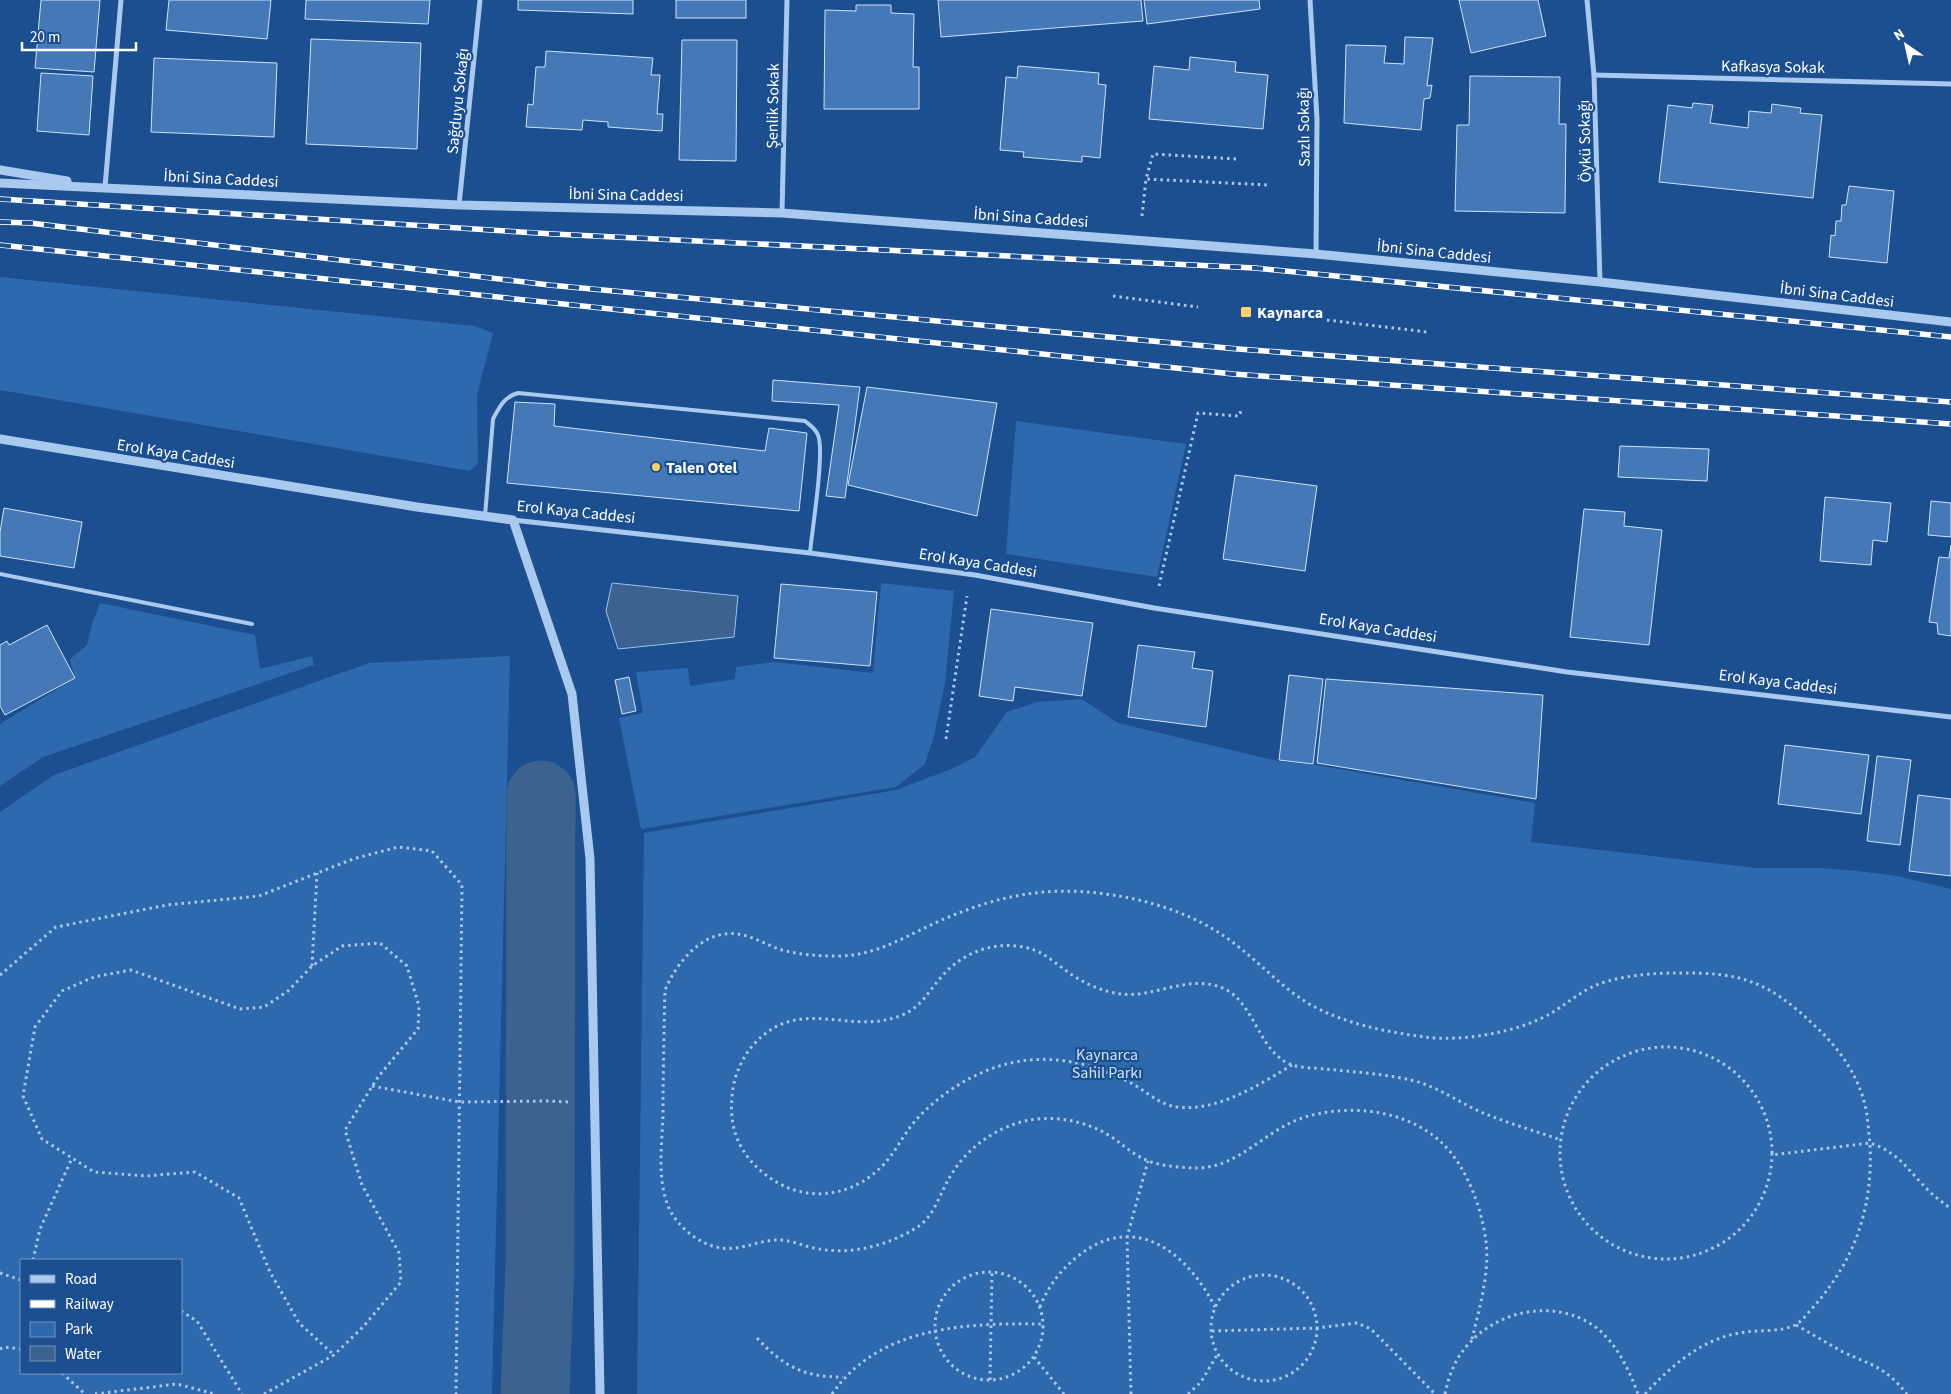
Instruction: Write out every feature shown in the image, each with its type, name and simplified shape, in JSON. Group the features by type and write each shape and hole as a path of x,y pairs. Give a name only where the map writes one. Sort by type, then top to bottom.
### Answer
{"street":[{"path":"104,187 121,0"},
{"name":"Sağduyu Sokağı","path":"459,205 480,0"},
{"name":"Şenlik Sokak","path":"782,213 787,0"},
{"name":"Sazlı Sokağı","path":"1310,0 1317,118 1316,254"},
{"name":"Öykü Sokağı","path":"1587,0 1594,75 1600,282"},
{"name":"Kafkasya Sokak","path":"1594,75 1951,84"},
{"name":"İbni Sina Caddesi","path":"0,170 104,187"},
{"name":"İbni Sina Caddesi","path":"0,183 459,205 782,213 1316,254 1600,282 1951,322"},
{"name":"Erol Kaya Caddesi","path":"0,439 417,507 512,520 810,553 975,575 1154,608 1567,672 1951,717"},
{"path":"512,520 572,694 590,859 600,1394"}],"lane":[{"path":"485,516 493,418 500,404 508,396 518,393 805,421 814,428 819,436 821,453 810,553"},
{"path":"0,574 252,624"}],"path":[{"path":"1138,240 1146,179 1152,154 1236,159"},
{"path":"1146,179 1268,185"},
{"path":"1113,296 1198,307"},
{"path":"1326,320 1427,332"},
{"path":"1154,608 1198,413 1238,416 1242,408"},
{"path":"946,739 967,596 975,575"},
{"path":"0,975 56,927 167,905 259,896 353,859 398,847 432,851 462,885 456,1394"},
{"path":"312,966 318,873"},
{"path":"1472,1339 1482,1293 1487,1257 1484,1234 1474,1198 1463,1172 1443,1143 1430,1133 1386,1113 1349,1109 1300,1119 1253,1149 1208,1168 1177,1167 1148,1161 1106,1133 1087,1126 1061,1119 1030,1120 1018,1123 989,1137 971,1150 953,1172 924,1222 899,1237 855,1252 815,1248 782,1240 769,1241 738,1249 712,1247 699,1240 674,1219 662,1182 664,990 672,974 688,954 704,941 725,933 745,935 783,950 808,955 842,956 884,948 948,917 994,900 1048,890 1107,894 1151,903 1219,932 1291,991 1323,1011 1364,1026 1426,1037 1478,1036 1504,1030 1551,1013 1585,989 1608,981 1662,973 1718,972 1745,978 1789,1001 1829,1039 1857,1083 1865,1103 1870,1143 1870,1186 1856,1241 1822,1297 1796,1325 1777,1330 1745,1332 1698,1347 1669,1370 1645,1394"},
{"path":"264,1394 334,1354 363,1327 402,1282 399,1253 362,1185 345,1130 372,1086 418,1030 419,1006 407,966 380,944 342,946 312,966 288,991 264,1007 240,1009 131,970 94,977 62,991 35,1027 23,1096 42,1138 94,1172 146,1176 195,1172 239,1198 270,1272 299,1323 334,1354"},
{"path":"1292,1065 1232,1096 1212,1104 1193,1107 1175,1107 1162,1103 1117,1075 1080,1062 1021,1061 988,1070 948,1091 916,1120 888,1160 874,1173 849,1190 836,1193 802,1192 773,1181 745,1155 736,1137 731,1117 732,1094 736,1076 745,1056 771,1029 790,1020 808,1017 868,1022 886,1020 906,1014 921,1003 955,963 971,953 989,947 1011,945 1033,948 1052,958 1064,970 1082,981 1122,994 1148,992 1180,985 1220,987 1240,1001 1272,1048 1292,1065 1418,1082 1450,1094 1480,1111 1561,1140"},
{"path":"1662,1046 1697,1051 1728,1066 1749,1086 1764,1110 1772,1137 1772,1155 1772,1166 1765,1193 1750,1218 1730,1238 1705,1252 1677,1259 1649,1258 1616,1247 1588,1226 1569,1197 1560,1164 1562,1129 1576,1097 1598,1071 1628,1053 1662,1046"},
{"path":"372,1086 459,1102 546,1101"},
{"path":"1772,1155 1870,1143 1885,1147 1929,1191 1951,1209"},
{"path":"33,1259 40,1230 72,1158"},
{"path":"1131,1394 1127,1237 1148,1161"},
{"path":"1040,1307 1045,1294 1068,1264 1087,1249 1106,1240 1127,1237 1154,1242 1183,1260 1206,1290 1216,1308"},
{"path":"990,1380 992,1272"},
{"path":"992,1272 1005,1273 1020,1280 1032,1292 1040,1307 1043,1324 1041,1341 1034,1357 1022,1369 1006,1377 990,1380 971,1378 954,1368 942,1354 935,1337 934,1318 940,1301 952,1285 968,1275 992,1272"},
{"path":"0,1273 20,1280"},
{"path":"1262,1275 1279,1277 1294,1285 1306,1296 1314,1311 1317,1328 1315,1345 1307,1360 1294,1372 1279,1380 1262,1382 1244,1378 1229,1368 1218,1355 1212,1331 1212,1320 1216,1308 1229,1289 1244,1279 1262,1275"},
{"path":"1445,1394 1450,1375 1459,1355 1472,1339 1490,1325 1518,1314 1533,1311 1564,1313 1590,1324 1610,1342 1624,1361 1638,1394"},
{"path":"182,1312 197,1321 242,1394"},
{"path":"1212,1331 1317,1328 1357,1323 1371,1329 1435,1394"},
{"path":"832,1394 844,1377 877,1352 935,1329 991,1324 1043,1324"},
{"path":"1796,1325 1844,1352 1875,1364 1888,1374 1907,1394"},
{"path":"757,1338 772,1354 795,1370 820,1377 844,1377"},
{"path":"0,1349 4,1347 20,1349"},
{"path":"1188,1394 1201,1382 1218,1355"},
{"path":"1034,1357 1064,1394"},
{"path":"63,1374 85,1394"},
{"path":"95,1394 177,1384 215,1394"}],"green space":[{"path":"0,277 475,326 493,333 477,395 478,463 470,471 0,390"},
{"path":"1016,421 1186,444 1157,577 1006,554"},
{"path":"881,583 954,591 945,683 934,736 925,764 896,787 641,829 619,718 643,713 636,672 688,668 690,686 735,679 736,667 774,662 873,673"},
{"path":"100,603 255,635 260,669 312,656 314,665 43,757 0,786 0,724 75,678 70,659 87,645"},
{"path":"510,656 492,1394 0,1394 0,812 54,775 369,663"},
{"name":"Kaynarca Sahil Parkı","path":"1082,699 1118,723 1277,761 1316,765 1535,803 1531,842 1757,868 1821,868 1858,871 1897,876 1951,889 1951,1394 637,1394 644,833 896,790 954,768 975,757 1007,712 1037,702"}],"water":[{"path":"612,583 738,596 734,637 618,649 606,611"}],"building":[{"path":"41,0 100,0 94,72 35,68"},
{"path":"169,0 271,0 267,39 166,30"},
{"path":"306,0 430,0 428,24 305,19"},
{"path":"518,0 633,0 633,14 518,10"},
{"path":"676,0 746,0 746,18 676,18"},
{"path":"938,0 1141,0 1143,21 941,37"},
{"path":"1144,0 1259,0 1260,9 1147,24"},
{"path":"1459,0 1538,0 1546,36 1471,53"},
{"path":"856,5 891,5 891,13 914,14 913,67 919,67 919,109 824,109 825,10 856,11"},
{"path":"1405,37 1433,38 1427,86 1432,85 1430,98 1424,99 1421,130 1344,123 1346,45 1386,46 1384,63 1404,64"},
{"path":"311,39 421,43 417,149 306,144"},
{"path":"682,40 737,40 736,161 679,160"},
{"path":"546,51 653,58 651,75 660,75 657,114 663,114 662,131 608,127 608,122 583,120 582,130 526,127 528,104 533,105 536,67 545,67"},
{"path":"1190,57 1236,62 1235,72 1268,75 1263,129 1149,119 1154,66 1189,70"},
{"path":"154,58 277,63 274,137 151,132"},
{"path":"1018,66 1099,73 1098,84 1106,85 1100,158 1082,156 1082,162 1023,157 1024,152 1000,150 1006,77 1017,78"},
{"path":"41,73 93,76 89,135 37,131"},
{"path":"1470,76 1560,77 1559,124 1566,124 1565,213 1455,211 1457,125 1469,125"},
{"path":"1693,103 1713,105 1710,123 1748,128 1749,111 1771,113 1772,104 1801,108 1800,113 1822,115 1813,198 1659,182 1668,105 1692,108"},
{"path":"1849,186 1894,191 1887,263 1829,257 1831,235 1835,236 1836,221 1841,221 1842,205 1846,205"},
{"path":"773,380 860,387 845,498 826,496 839,405 772,401"},
{"path":"867,387 997,403 977,516 848,485"},
{"name":"Talen Otel","path":"515,402 555,404 554,426 765,451 769,428 807,433 799,511 507,483"},
{"path":"1620,446 1709,449 1707,481 1618,477"},
{"path":"1235,475 1317,486 1305,571 1223,559"},
{"path":"1825,497 1891,503 1887,542 1873,540 1871,565 1820,561"},
{"path":"1931,501 1951,503 1951,537 1928,535"},
{"path":"4,508 82,522 74,568 0,556 0,532"},
{"path":"1584,509 1625,512 1624,526 1662,530 1649,645 1570,637"},
{"path":"1951,545 1951,636 1938,634 1937,623 1929,622 1939,557 1949,558"},
{"path":"781,584 877,592 870,666 774,658"},
{"path":"991,609 1093,623 1082,696 1015,687 1013,701 979,696"},
{"path":"47,625 75,678 5,715 0,706 0,645 7,641 9,645"},
{"path":"1138,645 1195,652 1192,668 1213,671 1206,727 1128,717"},
{"path":"1289,675 1323,679 1313,764 1279,760"},
{"path":"629,677 636,711 622,714 615,680"},
{"path":"1326,679 1543,695 1536,799 1317,763"},
{"path":"1785,745 1869,755 1861,814 1778,804"},
{"path":"1877,756 1911,760 1900,845 1867,841"},
{"path":"1918,795 1951,799 1951,876 1909,871"}],"waterway":[{"path":"535,1394 540,1263 541,795"}],"railway":[{"path":"0,199 553,234 1255,268 1951,337"},
{"path":"0,222 30,223 549,285 1238,349 1951,402"},
{"path":"0,245 1233,374 1951,424"}],"place":[{"name":"Kaynarca","path":"1246,312"},
{"name":"Talen Otel","path":"656,467"}]}
